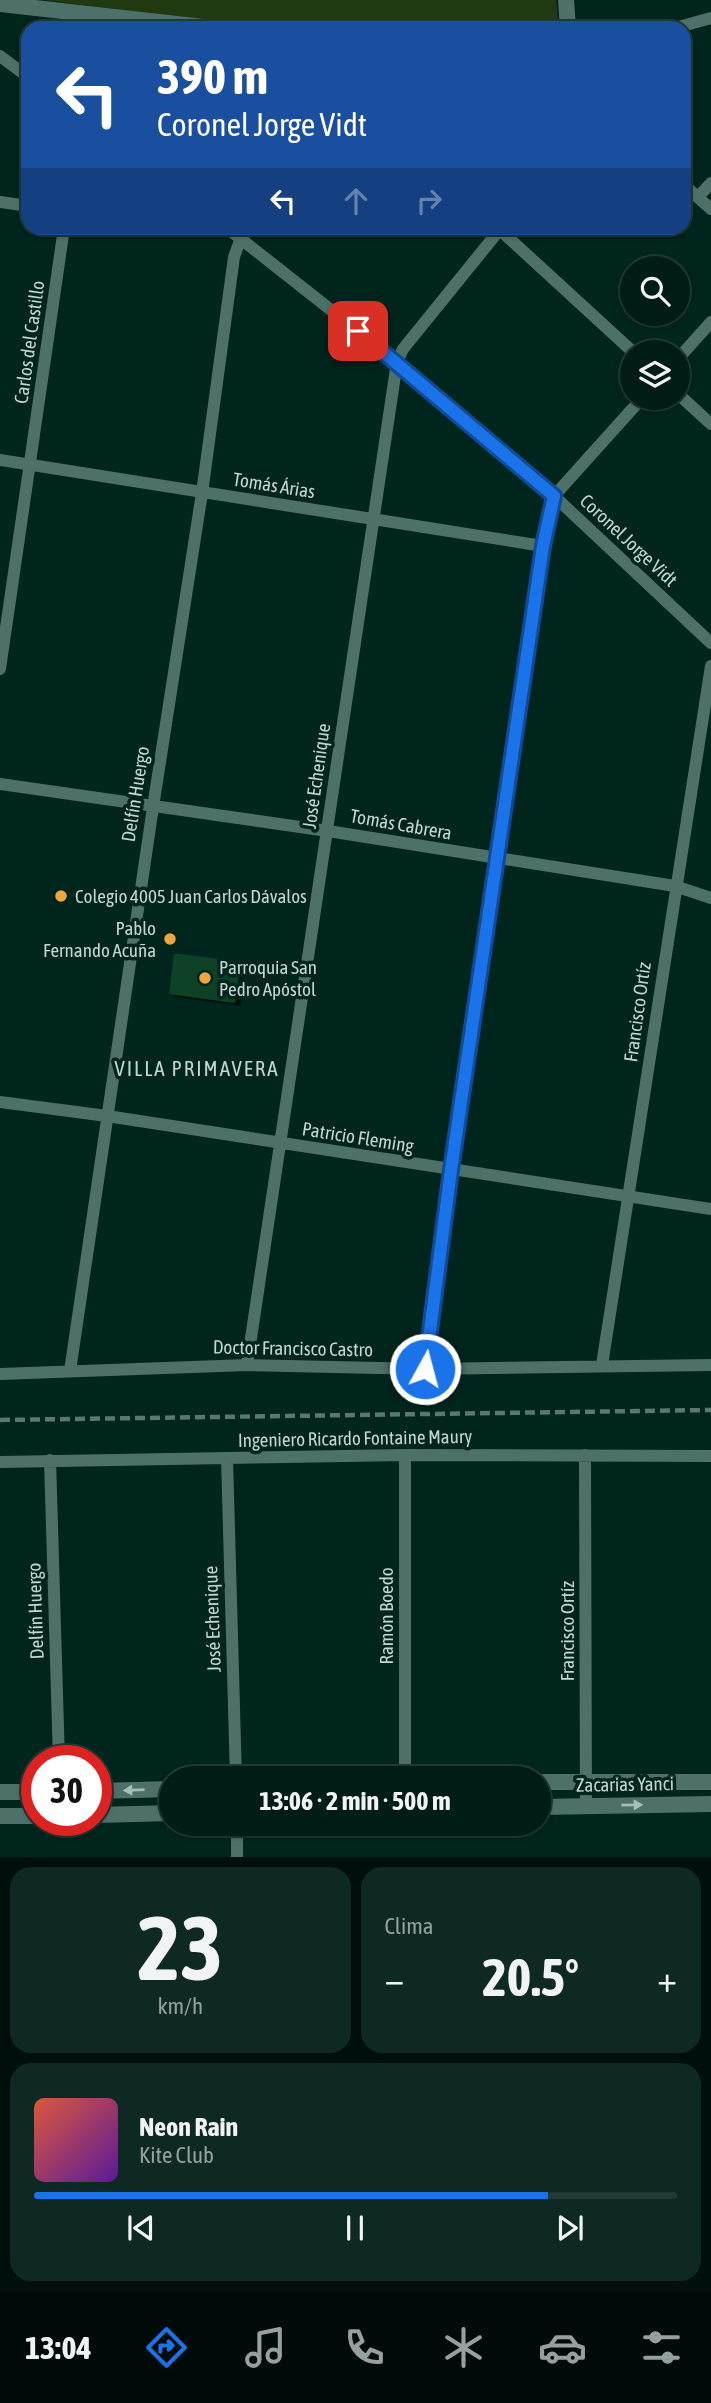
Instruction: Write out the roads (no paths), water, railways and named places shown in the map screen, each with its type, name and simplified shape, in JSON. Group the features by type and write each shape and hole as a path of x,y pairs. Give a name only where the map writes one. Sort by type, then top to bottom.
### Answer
{"street":[{"path":"566,0 568,21"},
{"path":"0,4 128,21"},
{"path":"691,24 711,18"},
{"path":"0,56 21,72"},
{"path":"698,197 711,183"},
{"path":"691,191 711,209"},
{"path":"0,202 21,205"},
{"name":"Carlos del Castillo","path":"0,669 63,235"},
{"name":"Delfín Huergo","path":"70,1371 202,493 234,257 244,235"},
{"name":"Coronel Jorge Vidt","path":"247,235 554,496 711,643"},
{"name":"José Echenique","path":"247,1365 397,362 403,349 495,235"},
{"path":"506,235 620,340"},
{"path":"690,345 711,322"},
{"path":"690,405 711,424"},
{"path":"425,1369 451,1170 543,546 554,496 631,410"},
{"name":"Tomás Árias","path":"0,460 543,546"},
{"name":"Francisco Ortíz","path":"602,1365 711,666"},
{"name":"Tomás Cabrera","path":"0,784 328,831 497,860 675,886 711,898"},
{"name":"Patricio Fleming","path":"0,1102 711,1209"},
{"name":"Doctor Francisco Castro","path":"0,1374 247,1365 425,1369 711,1364"},
{"name":"Ingeniero Ricardo Fontaine Maury","path":"0,1462 405,1455 711,1456"},
{"name":"Ramón Boedo","path":"405,1455 405,1766"},
{"name":"Francisco Ortíz","path":"585,1455 586,1806"},
{"name":"José Echenique","path":"227,1459 236,1766"},
{"name":"Delfín Huergo","path":"50,1460 59,1745"},
{"name":"Zacarias Yanci","path":"551,1783 711,1782"},
{"path":"112,1791 159,1789"},
{"path":"0,1792 21,1792"},
{"name":"Zacarias Yanci","path":"551,1807 711,1804"},
{"path":"112,1815 159,1813"},
{"path":"0,1816 21,1816"},
{"path":"236,1836 237,1857"}],"railway":[{"path":"0,1420 711,1410"}],"place":[{"name":"Colegio 4005 Juan Carlos Dávalos","path":"61,896"},
{"name":"Pablo Fernando Acuña","path":"170,939"},
{"name":"Parroquia San Pedro Apóstol","path":"205,978"}],"district":[{"name":"VILLA PRIMAVERA","path":"197,1068"}]}
